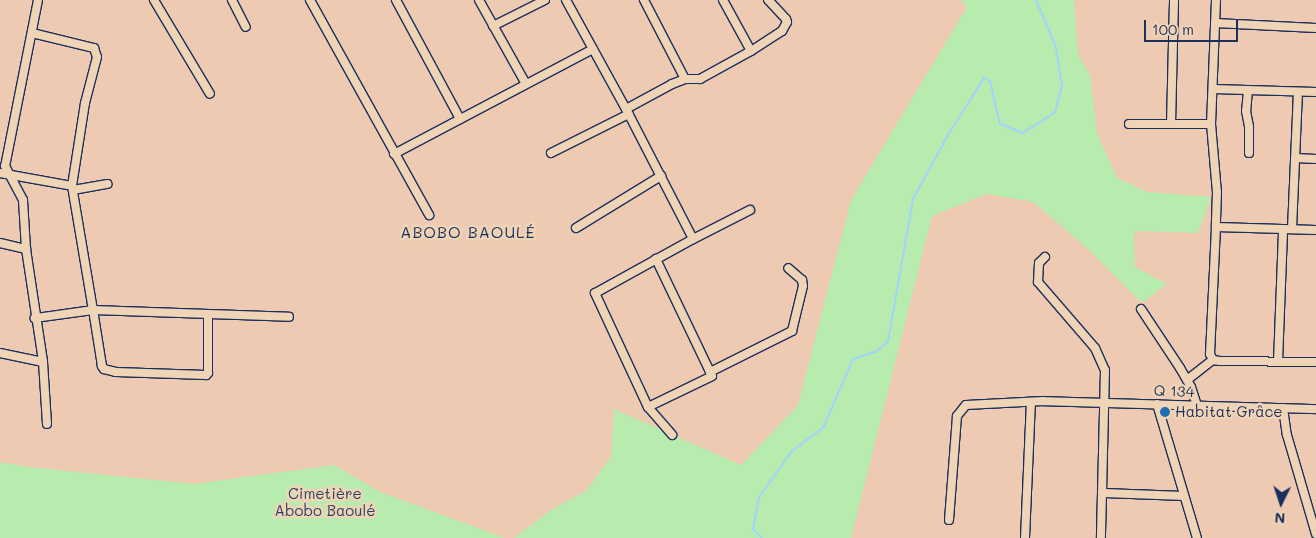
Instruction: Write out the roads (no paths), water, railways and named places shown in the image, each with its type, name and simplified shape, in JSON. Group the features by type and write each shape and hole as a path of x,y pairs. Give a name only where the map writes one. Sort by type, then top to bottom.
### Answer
{"street":[{"path":"38,0 5,166 24,200 26,249 43,362 47,424"},
{"path":"154,0 210,94"},
{"path":"232,0 246,26"},
{"path":"310,0 429,214"},
{"path":"396,0 460,119"},
{"path":"479,0 526,84"},
{"path":"493,26 545,0"},
{"path":"566,0 693,239"},
{"path":"644,0 685,79"},
{"path":"723,0 751,52"},
{"path":"550,153 685,79 700,79 751,52 782,31 787,22 768,0"},
{"path":"1171,124 1174,0"},
{"path":"1213,360 1210,354 1218,192 1214,168 1211,124 1216,0"},
{"path":"1214,23 1316,28"},
{"path":"32,33 94,48 96,52 85,103 72,188 102,366 104,369 116,372 201,376 208,373 208,314"},
{"path":"394,154 593,49"},
{"path":"1213,89 1316,92"},
{"path":"1248,90 1246,111 1249,127 1249,153"},
{"path":"1292,229 1298,92"},
{"path":"1129,124 1211,124"},
{"path":"1295,158 1316,159"},
{"path":"0,173 72,188 107,184"},
{"path":"576,228 661,176"},
{"path":"672,435 648,407 595,293 750,210"},
{"path":"1216,227 1316,230"},
{"path":"1278,362 1283,229"},
{"path":"0,243 26,249"},
{"path":"1045,256 1039,263 1038,282 1095,348 1105,370 1102,538"},
{"path":"648,407 712,376 656,259"},
{"path":"710,372 792,331 803,286 802,280 788,268"},
{"path":"1141,309 1187,380 1196,406"},
{"path":"35,318 93,310 289,317"},
{"path":"0,352 43,362"},
{"path":"1187,380 1213,360 1316,362"},
{"path":"1025,538 1031,402"},
{"name":"Q 134","path":"949,520 959,410 972,403 1104,403 1316,409"},
{"path":"1157,404 1197,538"},
{"path":"1282,408 1287,435 1316,535"},
{"path":"1104,493 1184,496"}],"waterway":[{"path":"762,538 753,529 759,497 792,451 823,428 853,359 877,351 888,341 913,199 948,135 984,78 990,81 1000,124 1023,133 1055,112 1062,86 1056,47 1036,0"}],"place":[{"name":"Habitat Grâce","path":"1165,412"}],"district":[{"name":"ABOBO BAOULÉ","path":"468,232"}],"park label":[{"name":"Cimetière Abobo Baoulé","path":"325,502"}]}
